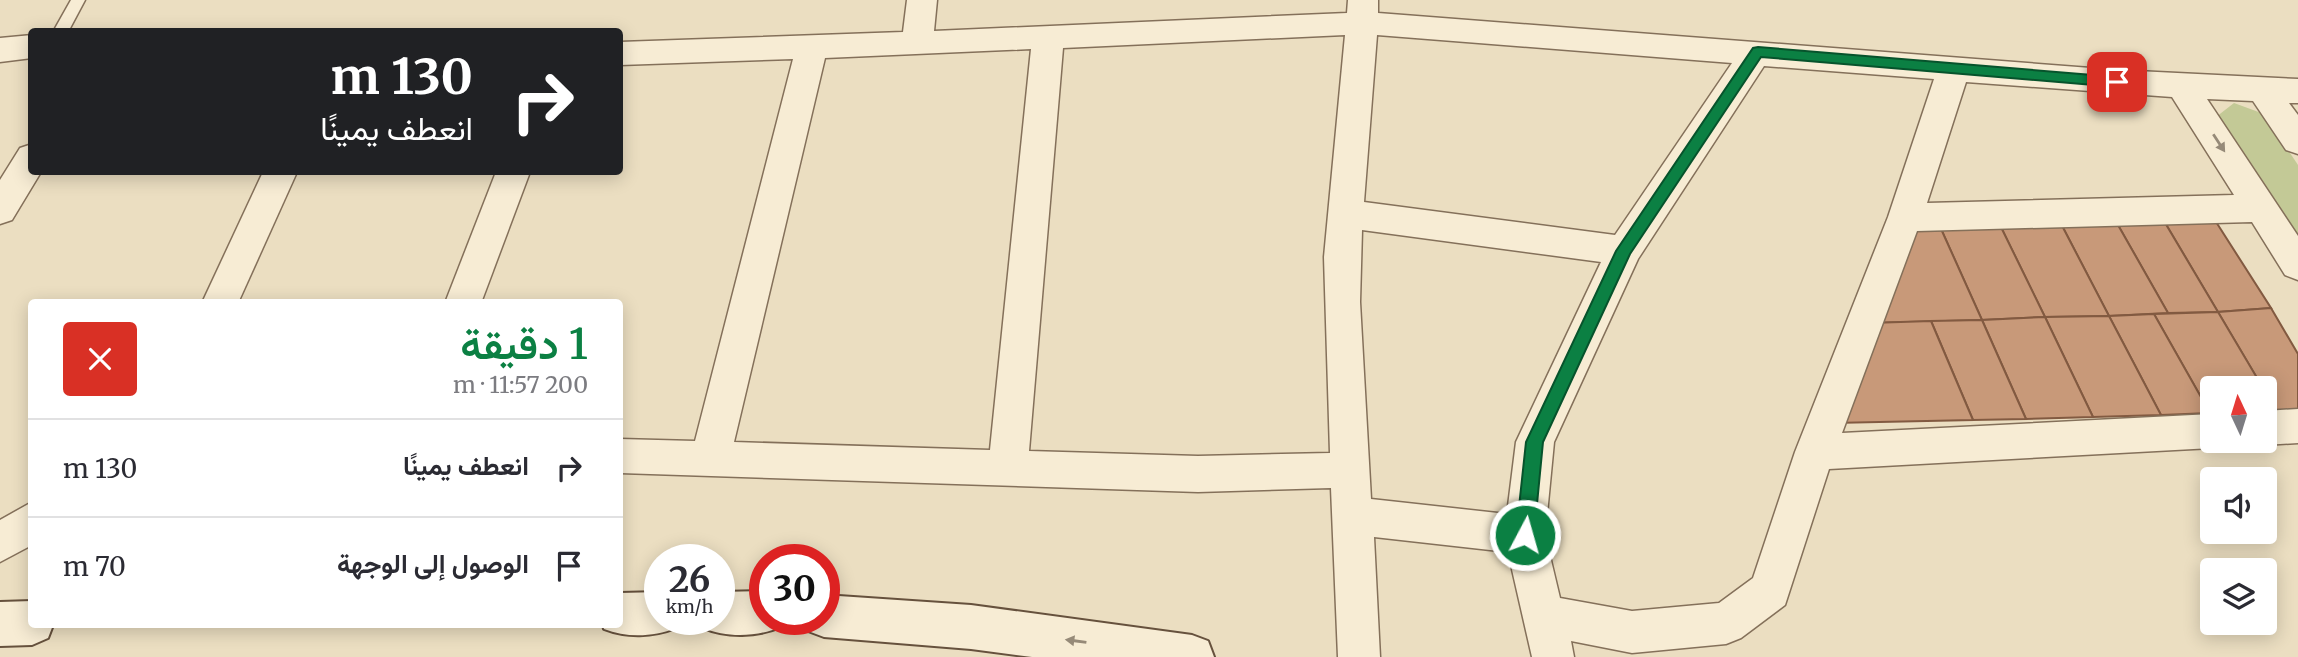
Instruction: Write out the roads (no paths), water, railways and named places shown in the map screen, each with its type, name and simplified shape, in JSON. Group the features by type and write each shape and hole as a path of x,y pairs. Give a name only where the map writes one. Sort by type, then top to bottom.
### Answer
{"main road":[{"path":"623,614 644,613"},
{"path":"840,617 971,627 1192,657"},
{"path":"0,624 28,623"}],"street":[{"path":"917,43 922,0"},
{"path":"1359,657 1342,302 1363,12"},
{"path":"623,53 1048,37 1363,12 1954,69 2182,86 2298,91"},
{"path":"1008,466 1048,37"},
{"path":"0,50 28,46"},
{"path":"711,456 812,47"},
{"path":"1553,657 1525,535 1535,442 1623,251 1758,52"},
{"path":"1544,615 1632,632 1726,623 1770,591 1815,452 1905,217 1954,69"},
{"path":"2182,86 2298,265"},
{"path":"2263,90 2298,141"},
{"path":"0,210 28,164"},
{"path":"222,299 278,175"},
{"path":"465,299 512,175"},
{"path":"1905,217 2261,208"},
{"path":"1347,215 1623,251"},
{"path":"2277,427 2298,426"},
{"path":"1815,452 2200,432"},
{"path":"623,456 711,456 1198,474 1352,470"},
{"path":"1353,516 1525,535"},
{"path":"0,543 28,524"}],"lane":[{"path":"62,28 78,0"}]}
